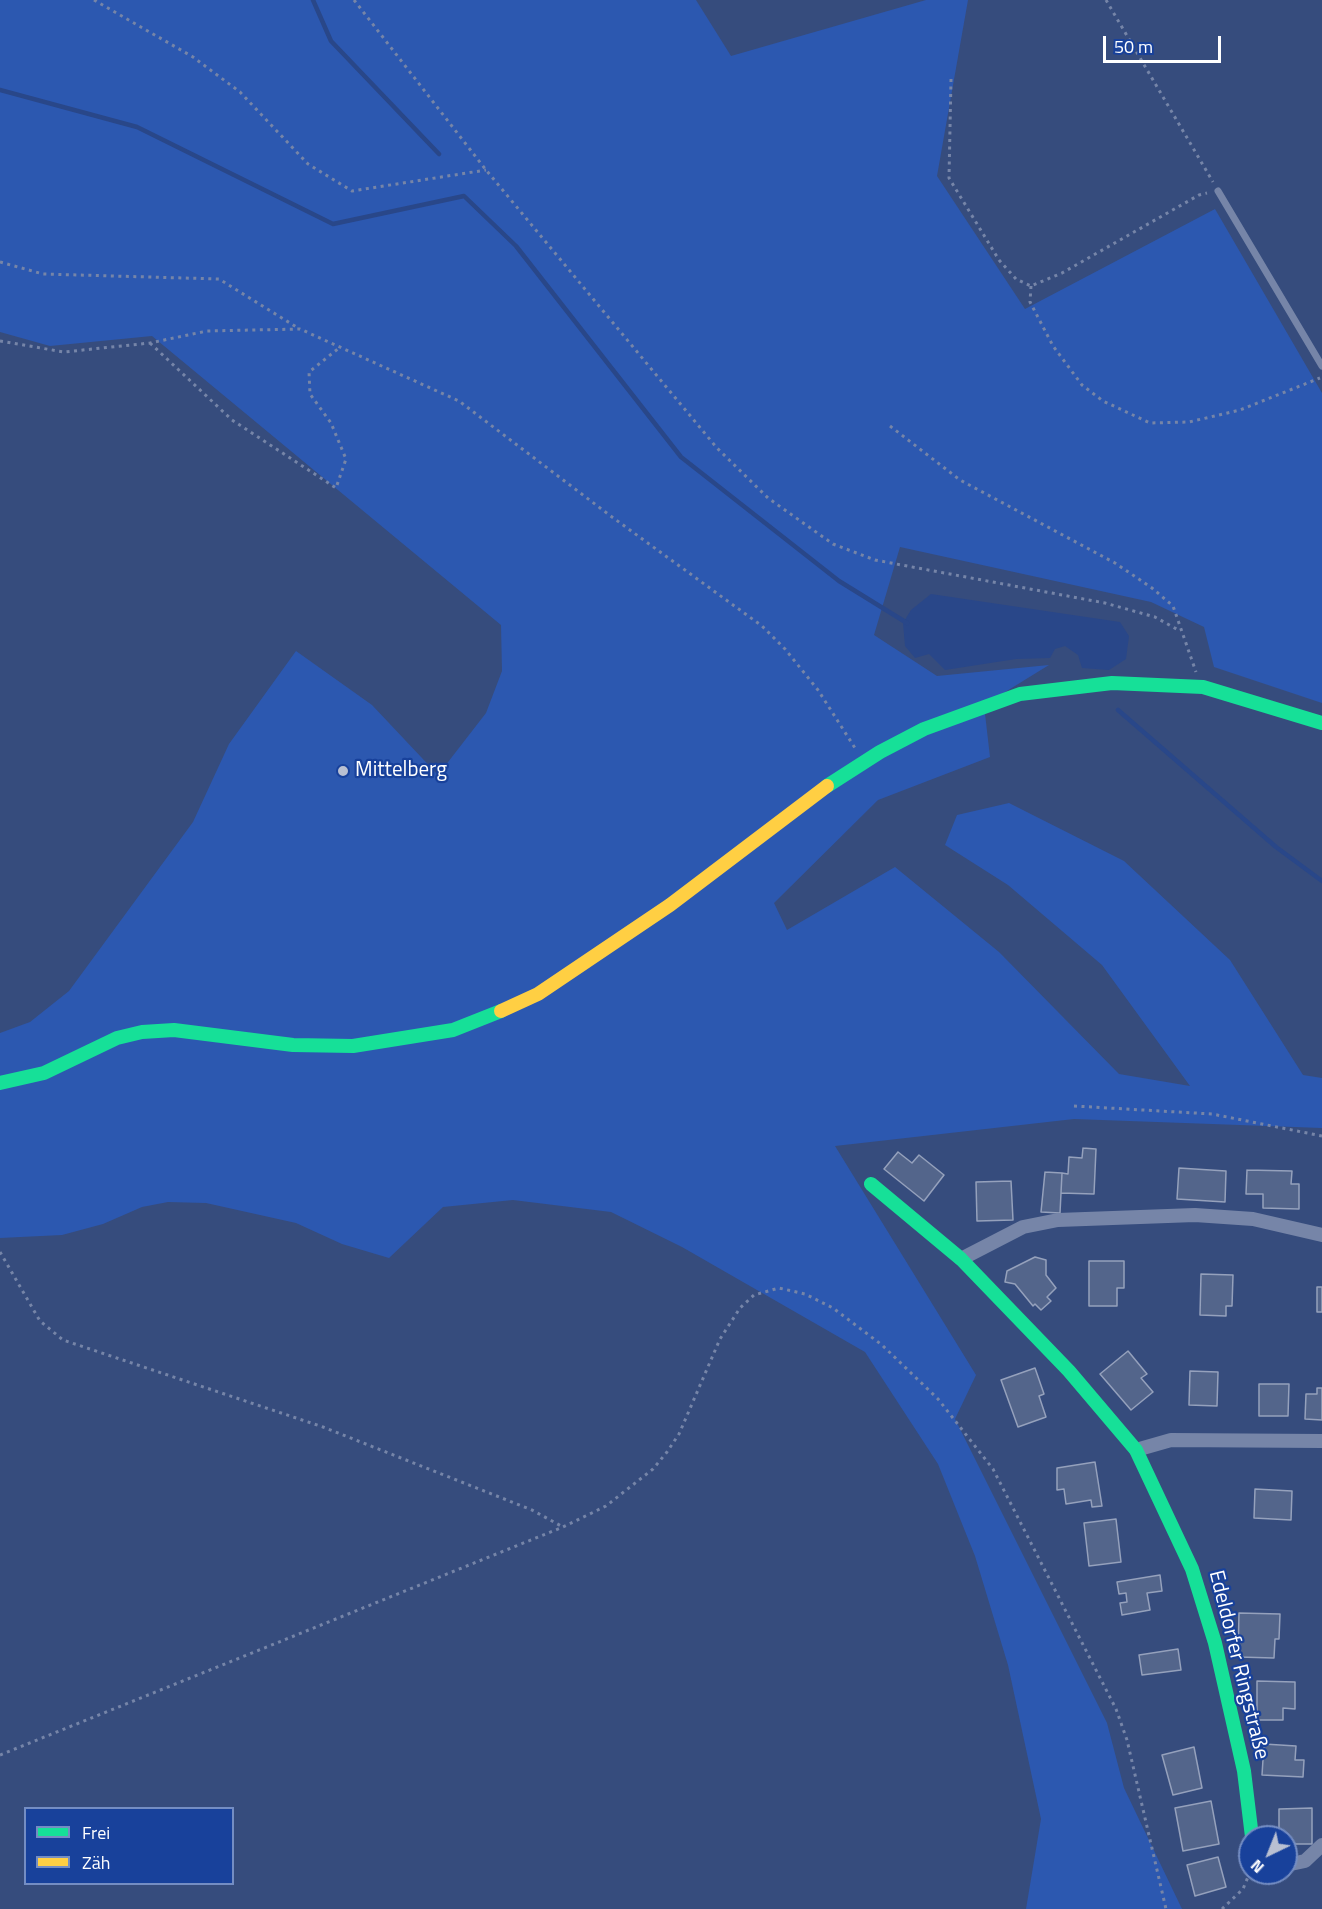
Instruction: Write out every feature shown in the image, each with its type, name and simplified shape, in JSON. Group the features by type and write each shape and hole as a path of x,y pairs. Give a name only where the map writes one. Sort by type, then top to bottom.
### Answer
{"street":[{"path":"0,1083 44,1073 117,1038 142,1032 174,1030 293,1045 353,1046 402,1040 453,1030 491,1016 538,994 670,904 765,831 864,762 924,729 1020,694 1112,683 1203,687 1240,696 1322,723"},
{"name":"Edeldorfer Ringstraße","path":"871,1184 961,1259 1069,1371 1136,1450 1192,1569 1215,1643 1244,1771 1251,1825"},
{"path":"961,1259 1023,1227 1058,1220 1195,1215 1253,1220 1322,1235"},
{"path":"1136,1450 1171,1440 1322,1441"},
{"path":"1298,1862 1305,1861 1322,1845"}],"lane":[{"path":"1218,191 1322,366"}],"path":[{"path":"94,0 193,57 231,85 308,164 351,191 486,170"},
{"path":"354,0 486,170 717,448 768,498 833,544 875,560 1105,603 1155,617 1180,631"},
{"path":"951,80 949,178 999,260 1016,279 1031,286 1062,273 1199,195 1218,191 1106,0"},
{"path":"0,262 43,274 219,279 300,329 459,401 612,517 762,626 785,649 818,690 864,762"},
{"path":"1031,286 1030,302 1053,346 1082,385 1103,401 1150,423 1189,422 1240,410 1322,377"},
{"path":"0,341 64,352 150,343 207,331 300,329"},
{"path":"150,343 232,420 336,488 346,459 331,423 310,394 309,372 339,348"},
{"path":"890,426 960,480 1115,563 1152,588 1173,606 1180,631 1203,687"},
{"path":"1074,1106 1212,1114 1322,1136"},
{"path":"0,1252 39,1321 63,1340 323,1427 532,1510 563,1527"},
{"path":"0,1755 563,1527 606,1506 654,1469 679,1434 720,1339 740,1308 754,1295 779,1288 805,1294 833,1308 882,1345 938,1399 993,1469 1116,1708 1127,1740 1166,1909"},
{"path":"1222,1909 1245,1885"}],"shaded area":[{"path":"0,0 696,0 731,56 926,0 968,0 937,176 1025,309 1215,209 1322,393 1322,703 1214,667 1204,627 1151,602 900,547 874,635 937,676 1049,665 984,705 990,757 878,800 774,903 787,930 895,867 999,952 1119,1074 1190,1086 1102,965 1008,885 945,845 957,815 1009,803 1124,861 1230,960 1303,1075 1322,1078 1322,1128 1074,1119 835,1146 976,1375 955,1419 1107,1723 1124,1788 1182,1909 1026,1909 1041,1819 1008,1665 975,1556 938,1464 865,1352 682,1247 611,1212 513,1200 443,1207 389,1258 342,1244 296,1223 206,1203 168,1202 142,1207 103,1224 62,1235 0,1238 0,1033 30,1022 69,991 193,822 229,744 296,651 372,705 438,775 486,713 502,671 501,625 152,336 50,346 0,332"},
{"path":"931,594 1120,622 1129,636 1126,659 1109,670 1082,668 1078,655 1065,646 1055,649 1050,658 1016,659 945,670 929,654 915,658 905,646 903,623 911,610"}],"building":[{"path":"1083,1148 1096,1149 1094,1194 1061,1193 1062,1173 1068,1174 1069,1157 1082,1158"},
{"path":"898,1152 912,1163 919,1155 944,1175 924,1201 884,1169"},
{"path":"1179,1168 1226,1171 1225,1202 1177,1199"},
{"path":"1247,1170 1292,1171 1291,1184 1299,1184 1299,1209 1263,1208 1263,1194 1246,1194"},
{"path":"1045,1172 1062,1173 1060,1213 1041,1212"},
{"path":"1011,1181 1013,1220 977,1221 976,1182"},
{"path":"1035,1257 1046,1260 1046,1275 1056,1288 1047,1297 1051,1301 1041,1310 1035,1304 1033,1306 1015,1284 1005,1282 1007,1271"},
{"path":"1089,1261 1124,1261 1124,1288 1117,1288 1117,1306 1089,1306"},
{"path":"1201,1274 1233,1275 1232,1306 1226,1306 1226,1316 1200,1315"},
{"path":"1317,1287 1322,1287 1322,1312 1317,1312"},
{"path":"1128,1351 1147,1374 1141,1378 1153,1392 1131,1410 1100,1374"},
{"path":"1035,1368 1044,1394 1039,1396 1046,1417 1018,1427 1001,1380"},
{"path":"1190,1371 1218,1372 1217,1406 1189,1405"},
{"path":"1259,1384 1289,1384 1288,1416 1259,1416"},
{"path":"1317,1388 1322,1388 1322,1420 1305,1419 1306,1394 1317,1394"},
{"path":"1095,1462 1102,1506 1092,1507 1091,1500 1066,1504 1064,1489 1057,1490 1057,1468"},
{"path":"1255,1489 1292,1491 1291,1520 1254,1518"},
{"path":"1116,1519 1121,1562 1089,1566 1084,1523"},
{"path":"1160,1575 1162,1591 1147,1593 1150,1610 1122,1615 1120,1603 1127,1602 1126,1593 1119,1594 1117,1582"},
{"path":"1239,1613 1280,1614 1279,1639 1275,1639 1274,1658 1238,1657"},
{"path":"1178,1649 1181,1670 1142,1675 1139,1655"},
{"path":"1257,1681 1295,1682 1295,1709 1283,1708 1283,1720 1257,1720"},
{"path":"1264,1744 1296,1746 1295,1760 1304,1760 1303,1777 1262,1775"},
{"path":"1194,1747 1202,1788 1173,1795 1162,1755"},
{"path":"1211,1801 1219,1844 1183,1851 1175,1808"},
{"path":"1312,1808 1312,1844 1298,1844 1298,1825 1279,1825 1279,1809"},
{"path":"1218,1857 1226,1887 1195,1896 1187,1865"}],"waterway":[{"path":"313,0 331,41 439,154"},
{"path":"0,90 137,127 333,224 464,196 516,246 681,457 839,581 907,623"},
{"path":"1118,710 1276,847 1322,881"}],"traffic: fast":[{"path":"827,786 880,752 924,729 1020,694 1112,683 1203,687 1322,723"},
{"path":"0,1083 44,1073 117,1038 142,1032 174,1030 293,1045 353,1046 453,1030 501,1011"},
{"path":"871,1184 961,1259 1069,1371 1136,1450 1192,1569 1215,1643 1244,1771 1251,1825"}],"traffic: slow":[{"path":"501,1011 538,994 670,905 827,786"}],"place":[{"name":"Mittelberg","path":"343,771"}]}
